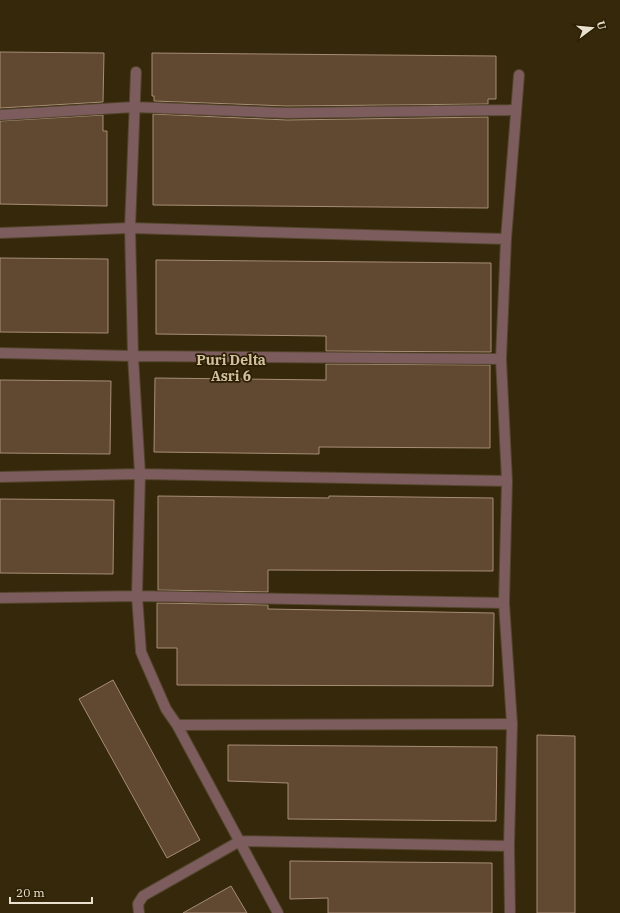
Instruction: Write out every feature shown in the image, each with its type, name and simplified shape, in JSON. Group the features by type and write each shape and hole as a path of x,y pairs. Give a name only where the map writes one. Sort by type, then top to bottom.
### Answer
{"street":[{"path":"136,72 130,228 133,356 140,474 137,596 141,652 166,709 177,725 278,913"},
{"path":"510,913 509,846 512,724 504,603 507,481 501,359 506,239 519,75"},
{"path":"0,115 134,107 288,112 516,110"},
{"path":"0,233 130,228 506,239"},
{"path":"0,353 133,356 501,359"},
{"path":"0,477 140,474 507,481"},
{"path":"0,598 137,596 504,603"},
{"path":"177,725 512,724"},
{"path":"139,913 138,904 143,896 240,841 509,846"}],"building":[{"path":"0,52 104,53 103,102 0,108"},
{"path":"152,53 496,56 496,99 488,99 488,104 287,106 154,101 154,96 152,96"},
{"path":"153,114 287,120 488,117 488,208 153,205"},
{"path":"103,115 103,131 107,131 107,206 0,204 0,121"},
{"path":"0,258 108,259 108,333 0,332"},
{"path":"156,260 491,263 491,352 326,351 326,336 156,334"},
{"path":"326,364 490,365 490,448 319,447 319,454 154,452 155,378 326,380"},
{"path":"0,380 111,381 110,454 0,453"},
{"path":"158,496 493,498 493,571 268,570 268,592 158,590"},
{"path":"0,499 114,500 113,574 0,573"},
{"path":"157,603 268,605 268,609 494,613 493,686 177,685 177,648 157,648"},
{"path":"113,680 200,840 167,858 79,699"},
{"path":"537,735 575,736 575,913 537,913"},
{"path":"228,745 497,747 496,821 288,819 288,783 228,781"},
{"path":"290,861 492,863 492,913 328,913 328,898 290,899"},
{"path":"231,886 247,913 183,913"}],"district":[{"name":"Puri Delta Asri 6","path":"231,368"}]}
